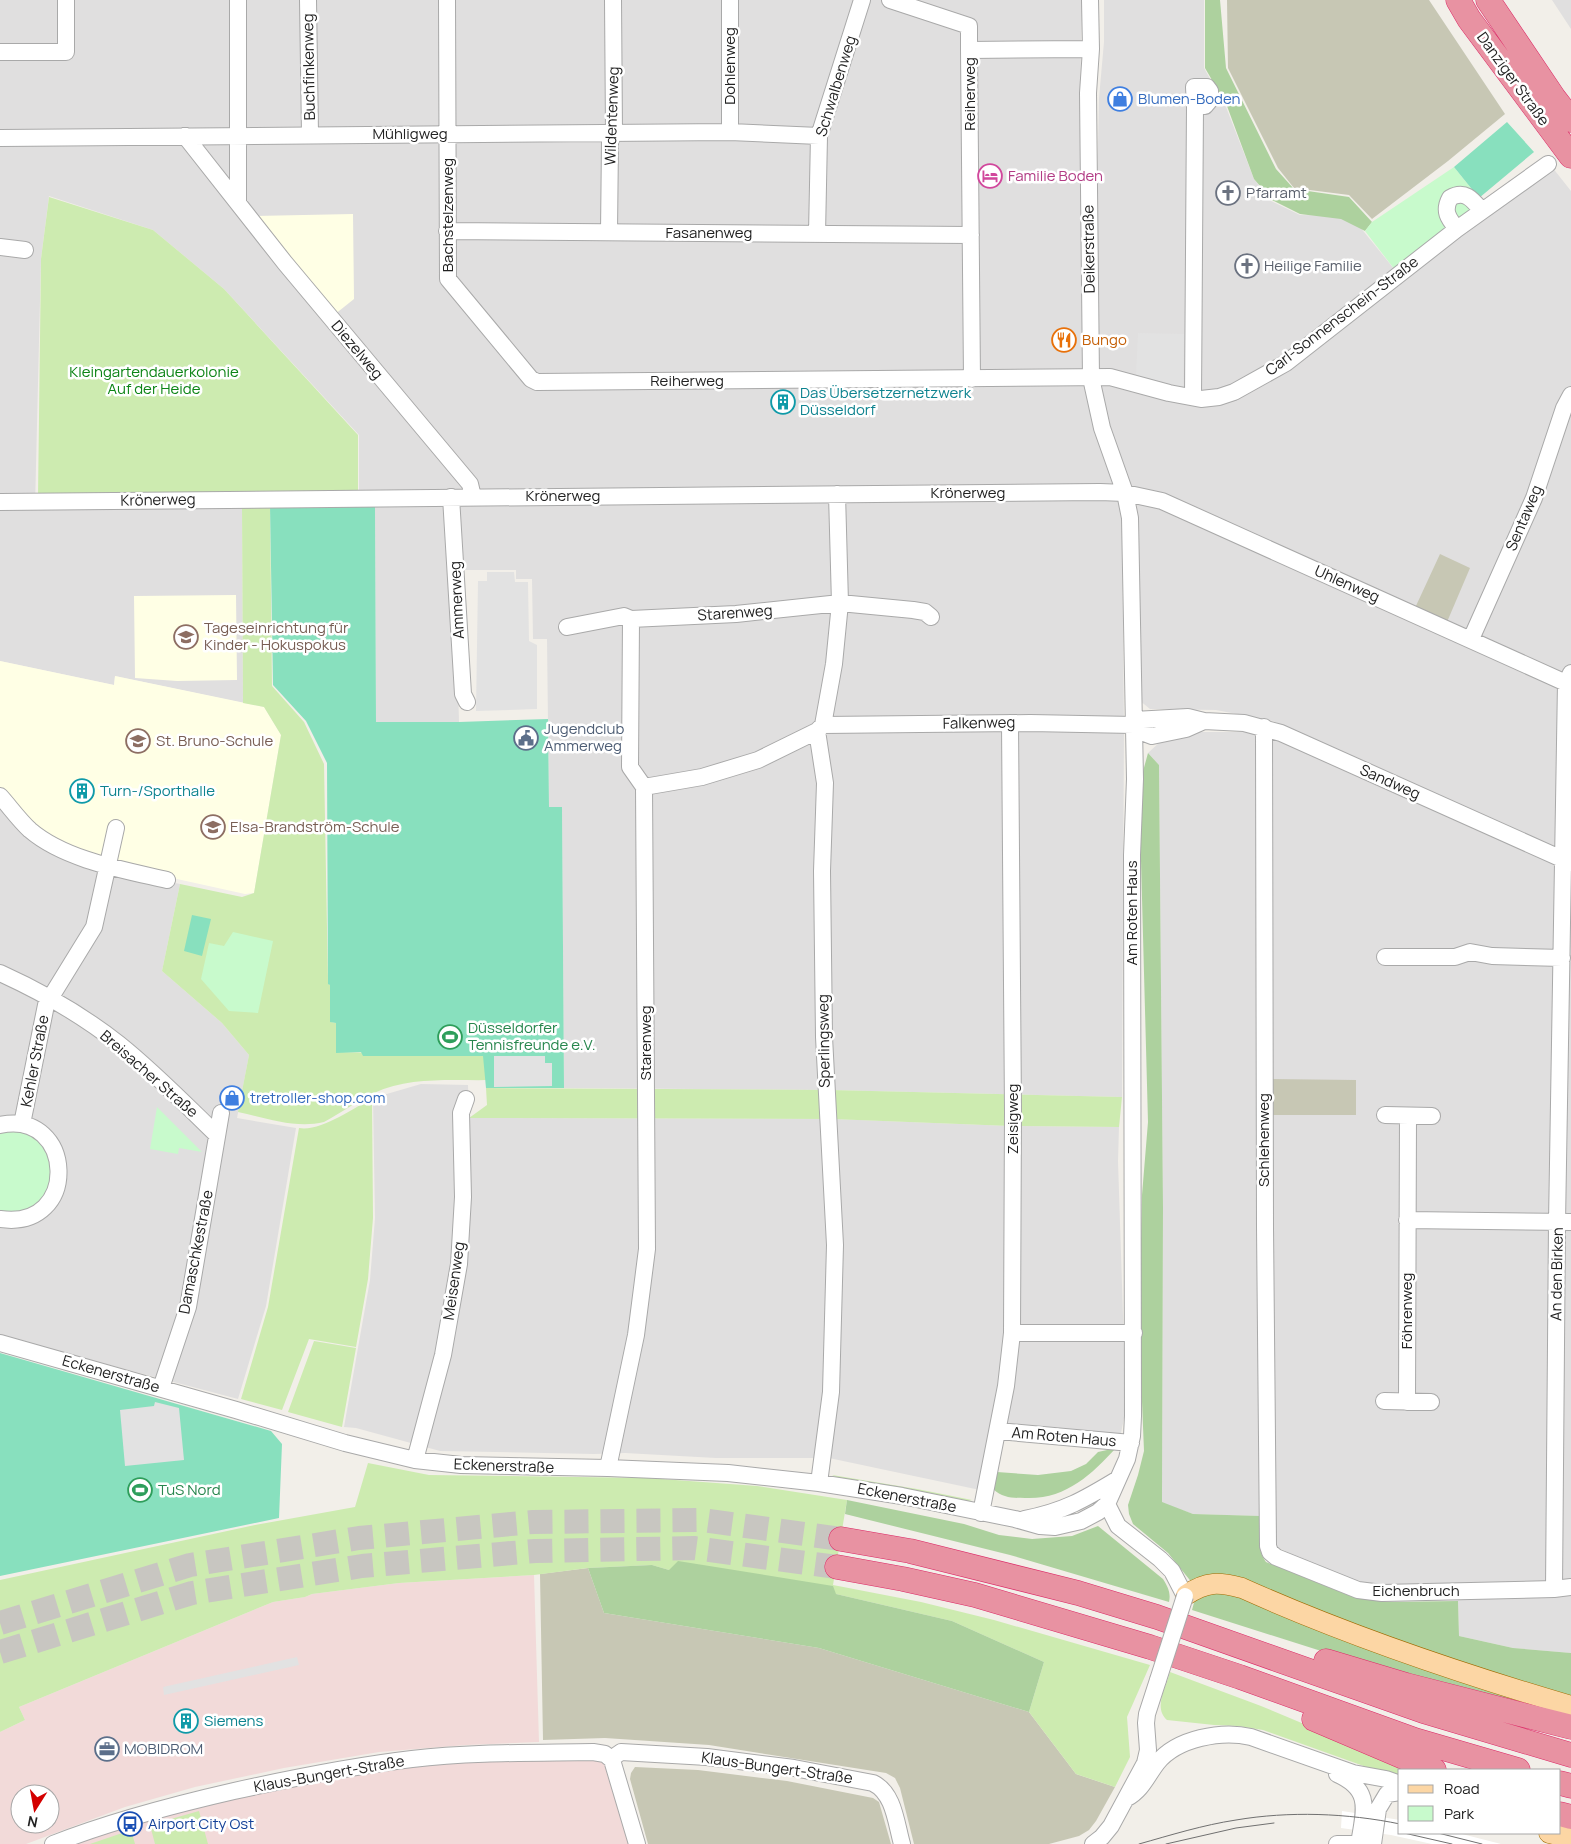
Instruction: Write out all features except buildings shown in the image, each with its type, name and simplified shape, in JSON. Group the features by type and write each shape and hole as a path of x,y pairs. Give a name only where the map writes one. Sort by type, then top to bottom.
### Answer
{"highway":[{"name":"Danziger Straße","path":"1452,0 1464,10 1571,156"},
{"name":"Danziger Straße","path":"1488,0 1571,120"},
{"path":"841,1539 910,1551 1023,1579 1157,1617 1422,1711 1571,1755"},
{"path":"837,1567 903,1579 975,1596 1118,1638 1240,1677 1415,1740 1515,1769"},
{"path":"1118,1638 1137,1656 1263,1700 1432,1769"},
{"path":"1236,1646 1297,1653 1406,1685 1571,1726"}],"main road":[{"path":"1185,1596 1200,1587 1213,1583 1242,1588 1366,1640 1571,1706"},
{"path":"1553,1834 1571,1838"}],"street":[{"path":"0,52 66,52 66,0"},
{"path":"238,0 238,203"},
{"name":"Buchfinkenweg","path":"308,0 310,134"},
{"name":"Bachstelzenweg","path":"447,0 448,281"},
{"name":"Wildentenweg","path":"609,232 610,142 614,132 613,0"},
{"name":"Dohlenweg","path":"730,0 730,132"},
{"name":"Schwalbenweg","path":"817,234 819,136 862,0"},
{"name":"Reiherweg","path":"890,0 969,26 972,379"},
{"name":"Deikerstraße","path":"1090,0 1091,48 1088,93 1091,378 1105,436 1125,493"},
{"path":"970,50 1091,48"},
{"path":"1193,398 1195,106"},
{"name":"Mühligweg","path":"0,138 614,132 730,132 819,136"},
{"name":"Diezelweg","path":"185,136 304,285 470,484 474,497"},
{"name":"Carl-Sonnenschein-Straße","path":"1091,378 1110,377 1193,398 1210,399 1228,395 1286,363 1457,229 1548,164"},
{"path":"1457,229 1446,213 1450,198 1462,193 1467,195 1482,211"},
{"name":"Fasanenweg","path":"447,231 971,235"},
{"path":"0,247 25,250"},
{"name":"Reiherweg","path":"448,281 531,379 537,382 1091,378"},
{"name":"Sentaweg","path":"1471,639 1534,498 1564,408 1571,395"},
{"name":"Krönerweg","path":"0,502 1125,493"},
{"name":"Uhlenweg","path":"1125,493 1162,501 1471,639 1569,678"},
{"name":"Am Roten Haus","path":"1107,1504 1127,1459 1134,1416 1132,855 1135,778 1130,518 1125,493"},
{"name":"Sperlingsweg","path":"819,1483 832,1392 835,1245 824,1037 822,871 825,783 820,728 834,664 840,603 837,494"},
{"name":"Ammerweg","path":"451,497 463,694 467,702"},
{"path":"840,603 913,610 925,612 931,617"},
{"name":"Starenweg","path":"567,627 624,616 631,619 736,614 840,603"},
{"path":"631,619 630,767 644,787"},
{"name":"An den Birken","path":"1554,1589 1564,1222 1562,958 1568,862 1569,678"},
{"name":"Sandweg","path":"1134,725 1188,716 1204,721 1226,721 1264,727 1568,862"},
{"name":"Sandweg","path":"1152,736 1186,729 1204,721"},
{"name":"Falkenweg","path":"644,787 702,777 758,760 820,728 1010,723 1134,725"},
{"name":"Zeisigweg","path":"982,1513 1006,1386 1012,1333 1013,1112 1010,723"},
{"path":"1134,725 1152,736 1146,745 1142,770 1135,778"},
{"name":"Schlehenweg","path":"1264,727 1265,1226 1268,1546 1270,1552"},
{"name":"Starenweg","path":"608,1468 636,1335 647,1249 644,787"},
{"path":"0,796 19,819 38,836 63,849 108,867 167,880"},
{"name":"Kehler Straße","path":"24,1116 46,1005 94,926 116,828"},
{"path":"1385,957 1455,957 1470,952 1492,956 1562,958"},
{"name":"Breisacher Straße","path":"0,973 51,998 135,1057 217,1135"},
{"name":"Meisenweg","path":"415,1460 443,1355 459,1264 463,1197 461,1113 466,1099"},
{"name":"Damaschkestraße","path":"161,1388 188,1307 221,1113"},
{"path":"1385,1115 1432,1116"},
{"name":"Kehler Straße","path":"0,1125 24,1116"},
{"name":"Kehler Straße","path":"0,1221 16,1220 31,1216 44,1208 53,1196 59,1182 60,1167 56,1152 48,1140 24,1116"},
{"name":"Föhrenweg","path":"1407,1402 1408,1116"},
{"path":"1407,1220 1564,1222"},
{"path":"1012,1333 1134,1333"},
{"name":"Eckenerstraße","path":"0,1343 161,1388 345,1443 415,1460 461,1465 728,1473 819,1483 902,1496 1020,1520 1040,1526 1066,1526 1091,1517 1107,1504"},
{"path":"1384,1401 1431,1402"},
{"name":"Am Roten Haus","path":"998,1431 1131,1443"},
{"name":"Eckenerstraße","path":"1020,1520 1048,1515 1081,1502 1118,1479"},
{"path":"1093,1844 1111,1826 1146,1763 1148,1757 1147,1714 1185,1596 1172,1571 1164,1562 1118,1526 1107,1504"},
{"name":"Eichenbruch","path":"1270,1552 1276,1557 1358,1590 1382,1593 1571,1587"},
{"path":"1127,1798 1139,1790 1164,1755 1201,1738 1223,1734 1239,1734 1353,1773 1386,1779 1398,1783"},
{"path":"1148,1744 1156,1752 1164,1755"},
{"name":"Klaus-Bungert-Straße","path":"53,1844 119,1821 164,1808 267,1783 332,1770 413,1759 482,1754 593,1752 605,1754 611,1759 621,1752 707,1757 794,1768 873,1783 882,1786 889,1798 902,1844"},
{"path":"611,1759 637,1844"},
{"path":"1326,1764 1336,1773 1356,1784 1364,1809 1360,1844 1337,1844"},
{"path":"1373,1844 1381,1803 1387,1794 1398,1792"}],"shaded area":[{"path":"0,0 1082,0 1080,105 1084,360 1122,516 1124,730 1122,1097 830,1090 564,1088 562,808 549,807 547,639 533,639 532,579 516,579 516,570 461,570 455,576 459,722 376,722 375,503 359,491 359,435 224,289 153,230 49,196 41,259 35,507 242,506 243,703 115,676 114,685 0,661"},
{"path":"1104,0 1204,0 1204,68 1226,107 1254,179 1271,201 1300,215 1351,216 1395,270 1552,167 1571,191 1571,855 1273,721 1216,710 1150,709 1139,700 1137,501 1110,431 1099,386 1096,239 1099,98 1104,42"},
{"path":"1227,0 1429,0 1505,114 1448,161 1372,219 1349,195 1294,188 1278,168 1228,68"},
{"path":"1552,0 1571,0 1571,29"},
{"path":"353,214 354,299 334,315 251,216"},
{"path":"1138,333 1184,334 1183,388 1136,375"},
{"path":"1440,554 1470,568 1447,622 1415,608"},
{"path":"487,572 514,572 515,582 528,582 529,641 537,645 537,709 476,711 478,581 487,581"},
{"name":"Tageseinrichtung für Kinder - Hokuspokus","path":"236,595 237,680 177,681 135,678 134,596"},
{"path":"0,661 114,685 115,676 264,707 281,735 254,893 245,894 109,864 46,838 0,791"},
{"path":"1191,732 1269,732 1571,869 1571,1653 1513,1648 1459,1636 1458,1601 1368,1592 1277,1547 1260,1516 1193,1514 1162,1503 1163,1207 1159,765 1148,753 1162,740"},
{"path":"0,799 113,870 180,884 162,971 222,1023 249,1055 237,1118 296,1128 266,1306 238,1399 26,1343 0,1339"},
{"path":"494,1056 545,1056 545,1063 552,1063 552,1086 494,1087"},
{"path":"1269,1079 1356,1080 1356,1115 1269,1115"},
{"path":"421,1084 468,1085 469,1118 833,1119 1010,1126 1119,1127 1118,1161 1126,1408 1120,1438 991,1427 980,1490 829,1458 716,1458 625,1453 440,1451 356,1428 344,1427 370,1280 375,1218 373,1098"},
{"path":"155,1402 179,1408 184,1460 125,1466 120,1410 154,1406"},
{"path":"588,1568 604,1613 819,1648 1029,1712 1076,1774 1115,1787 1096,1821 1089,1830 1079,1836 1049,1844 914,1844 900,1788 895,1778 886,1773 709,1745 605,1738 543,1740 540,1574"},
{"path":"534,1575 539,1742 466,1745 379,1752 284,1768 195,1787 125,1807 60,1831 60,1784 10,1784 10,1834 53,1834 26,1844 0,1844 0,1732 25,1720 19,1707 273,1602 305,1597 312,1594 399,1583"},
{"path":"297,1657 299,1665 164,1695 163,1687"},
{"path":"592,1756 608,1766 630,1844 62,1844 133,1820 381,1766"},
{"path":"635,1767 698,1770 787,1781 873,1798 879,1802 891,1844 648,1844 630,1779"}],"green space":[{"path":"1205,0 1220,0 1226,68 1276,169 1294,189 1349,197 1372,222 1365,231 1341,219 1300,214 1272,200 1254,179 1227,106 1205,68"},
{"path":"1507,122 1534,152 1479,198 1454,167"},
{"path":"1454,167 1482,202 1395,270 1365,231 1372,222"},
{"name":"Kleingartendauerkolonie Auf der Heide","path":"49,197 153,230 224,289 358,435 358,492 38,496 41,259"},
{"path":"242,506 270,506 272,686 304,722 324,764 328,983 330,985 331,1022 336,1023 336,1052 493,1055 492,1080 432,1080 403,1084 374,1093 324,1122 313,1124 281,1122 238,1112 249,1055 222,1023 162,971 180,884 242,897 254,893 281,735 264,707 243,703"},
{"path":"270,506 375,507 376,722 548,719 549,807 562,807 564,1088 486,1088 483,1056 363,1056 361,1052 336,1053 336,1023 330,1022 330,985 328,984 327,763 306,721 273,685"},
{"path":"1148,753 1159,765 1163,1207 1162,1502 1193,1514 1261,1516 1260,1546 1266,1562 1353,1597 1386,1602 1458,1601 1459,1636 1513,1648 1571,1653 1571,1718 1318,1650 1192,1610 1196,1595 1193,1584 1168,1553 1133,1524 1128,1505 1144,1451 1139,1328 1142,1195 1148,1122 1139,786"},
{"path":"192,915 211,919 202,956 184,951"},
{"path":"233,932 273,941 258,1013 229,1011 201,979 209,943 224,946"},
{"path":"486,1088 830,1090 1122,1097 1119,1127 1010,1126 832,1119 469,1118 487,1105"},
{"path":"372,1098 373,1218 368,1279 356,1347 309,1339 282,1410 241,1399 268,1307 299,1128 327,1123"},
{"path":"157,1107 202,1152 179,1148 178,1154 150,1149"},
{"path":"19,1130 43,1143 55,1168 49,1195 28,1213 0,1214 0,1131"},
{"path":"314,1341 356,1348 342,1427 288,1412"},
{"name":"TuS Nord","path":"0,1353 271,1431 282,1444 279,1518 0,1576"},
{"path":"1116,1448 1087,1476 1076,1484 1053,1495 1039,1498 1012,1498 1004,1496 993,1489 997,1472 1038,1475 1071,1471 1086,1464 1098,1452"},
{"path":"368,1463 429,1475 648,1478 757,1486 847,1500 833,1585 921,1602 994,1620 1150,1665 1127,1717 1130,1757 1115,1787 1076,1774 1029,1712 1044,1662 952,1621 836,1594 669,1570 652,1565 588,1568 534,1575 399,1583 312,1594 305,1597 273,1602 19,1707 25,1720 0,1732 0,1580 255,1525 355,1507"},
{"path":"832,1475 972,1500 968,1501 838,1478"},
{"path":"847,1500 964,1524 999,1535 1032,1539 1072,1536 1098,1526 1163,1579 1169,1590 1169,1602 1010,1555 845,1514"},
{"path":"678,1561 833,1586 836,1594 952,1621 1044,1662 1029,1712 819,1648 604,1613 588,1568 652,1565 669,1570"},
{"path":"1170,1672 1261,1706 1412,1769 1398,1769 1398,1778 1263,1730 1167,1720 1161,1710"},
{"path":"199,1811 208,1844 155,1844 150,1825"},
{"path":"131,1830 135,1844 90,1844"}],"pier":[{"path":"1342,1811 1398,1820 1398,1834 1462,1834 1501,1844 1432,1844 1391,1835 1341,1828"}],"tunnel":[{"path":"0,1623 190,1565 359,1538 533,1522 702,1520 841,1539"},
{"path":"0,1652 192,1593 362,1566 535,1551 694,1548 837,1567"}],"tram line":[{"path":"1139,1844 1187,1830 1236,1820 1277,1815 1359,1817 1398,1824"},
{"path":"1166,1844 1236,1828 1274,1823"},
{"path":"1408,1834 1452,1844"},
{"path":"1442,1834 1482,1844"}],"place":[{"name":"Blumen-Boden","path":"1120,99"},
{"name":"Familie Boden","path":"990,176"},
{"name":"Pfarramt","path":"1228,193"},
{"name":"Heilige Familie","path":"1247,266"},
{"name":"Bungo","path":"1064,340"},
{"name":"Das Übersetzernetzwerk Düsseldorf","path":"783,402"},
{"name":"Tageseinrichtung für Kinder - Hokuspokus","path":"186,637"},
{"name":"Jugendclub Ammerweg","path":"526,738"},
{"name":"St. Bruno-Schule","path":"138,741"},
{"name":"Turn-/Sporthalle","path":"82,791"},
{"name":"Elsa-Brandström-Schule","path":"213,827"},
{"name":"Düsseldorfer Tennisfreunde e.V.","path":"450,1037"},
{"name":"tretroller-shop.com","path":"232,1098"},
{"name":"TuS Nord","path":"140,1490"},
{"name":"Siemens","path":"186,1721"},
{"name":"MOBIDROM","path":"107,1749"},
{"name":"Airport City Ost","path":"130,1824"}]}
